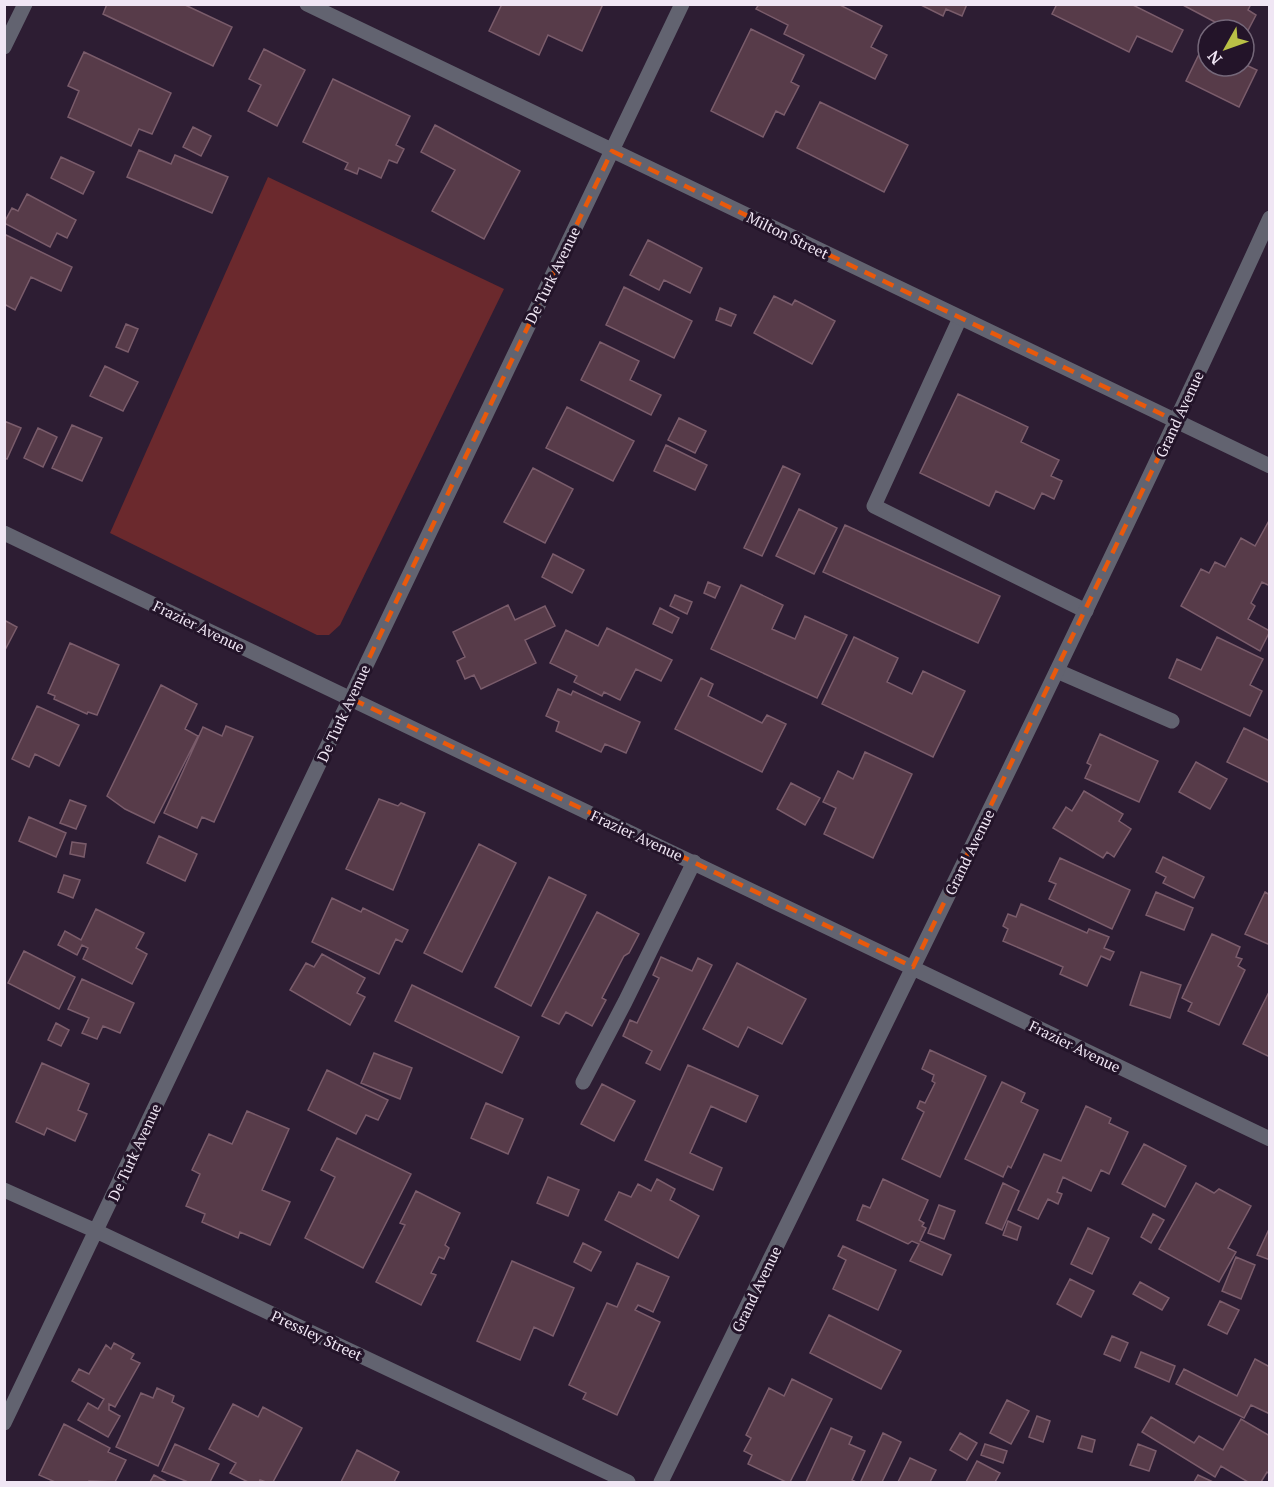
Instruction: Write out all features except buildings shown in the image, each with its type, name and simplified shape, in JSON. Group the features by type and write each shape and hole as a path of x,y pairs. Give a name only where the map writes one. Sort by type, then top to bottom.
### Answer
{"street":[{"path":"4,47 25,4"},
{"name":"Milton Street","path":"307,4 1269,466"},
{"name":"De Turk Avenue","path":"4,1423 682,4"},
{"name":"Grand Avenue","path":"661,1482 1086,611 1269,218"},
{"path":"960,318 874,506 1086,611"},
{"name":"Frazier Avenue","path":"4,533 1269,1139"},
{"path":"1057,671 1172,721"},
{"path":"583,1082 694,862"},
{"name":"Pressley Street","path":"4,1190 96,1231 628,1482"}],"highlighted area":[{"path":"612,151 1176,421 913,967 350,698"}],"shaded area":[{"path":"268,177 504,289 340,625 329,635 317,635 110,533"}]}
